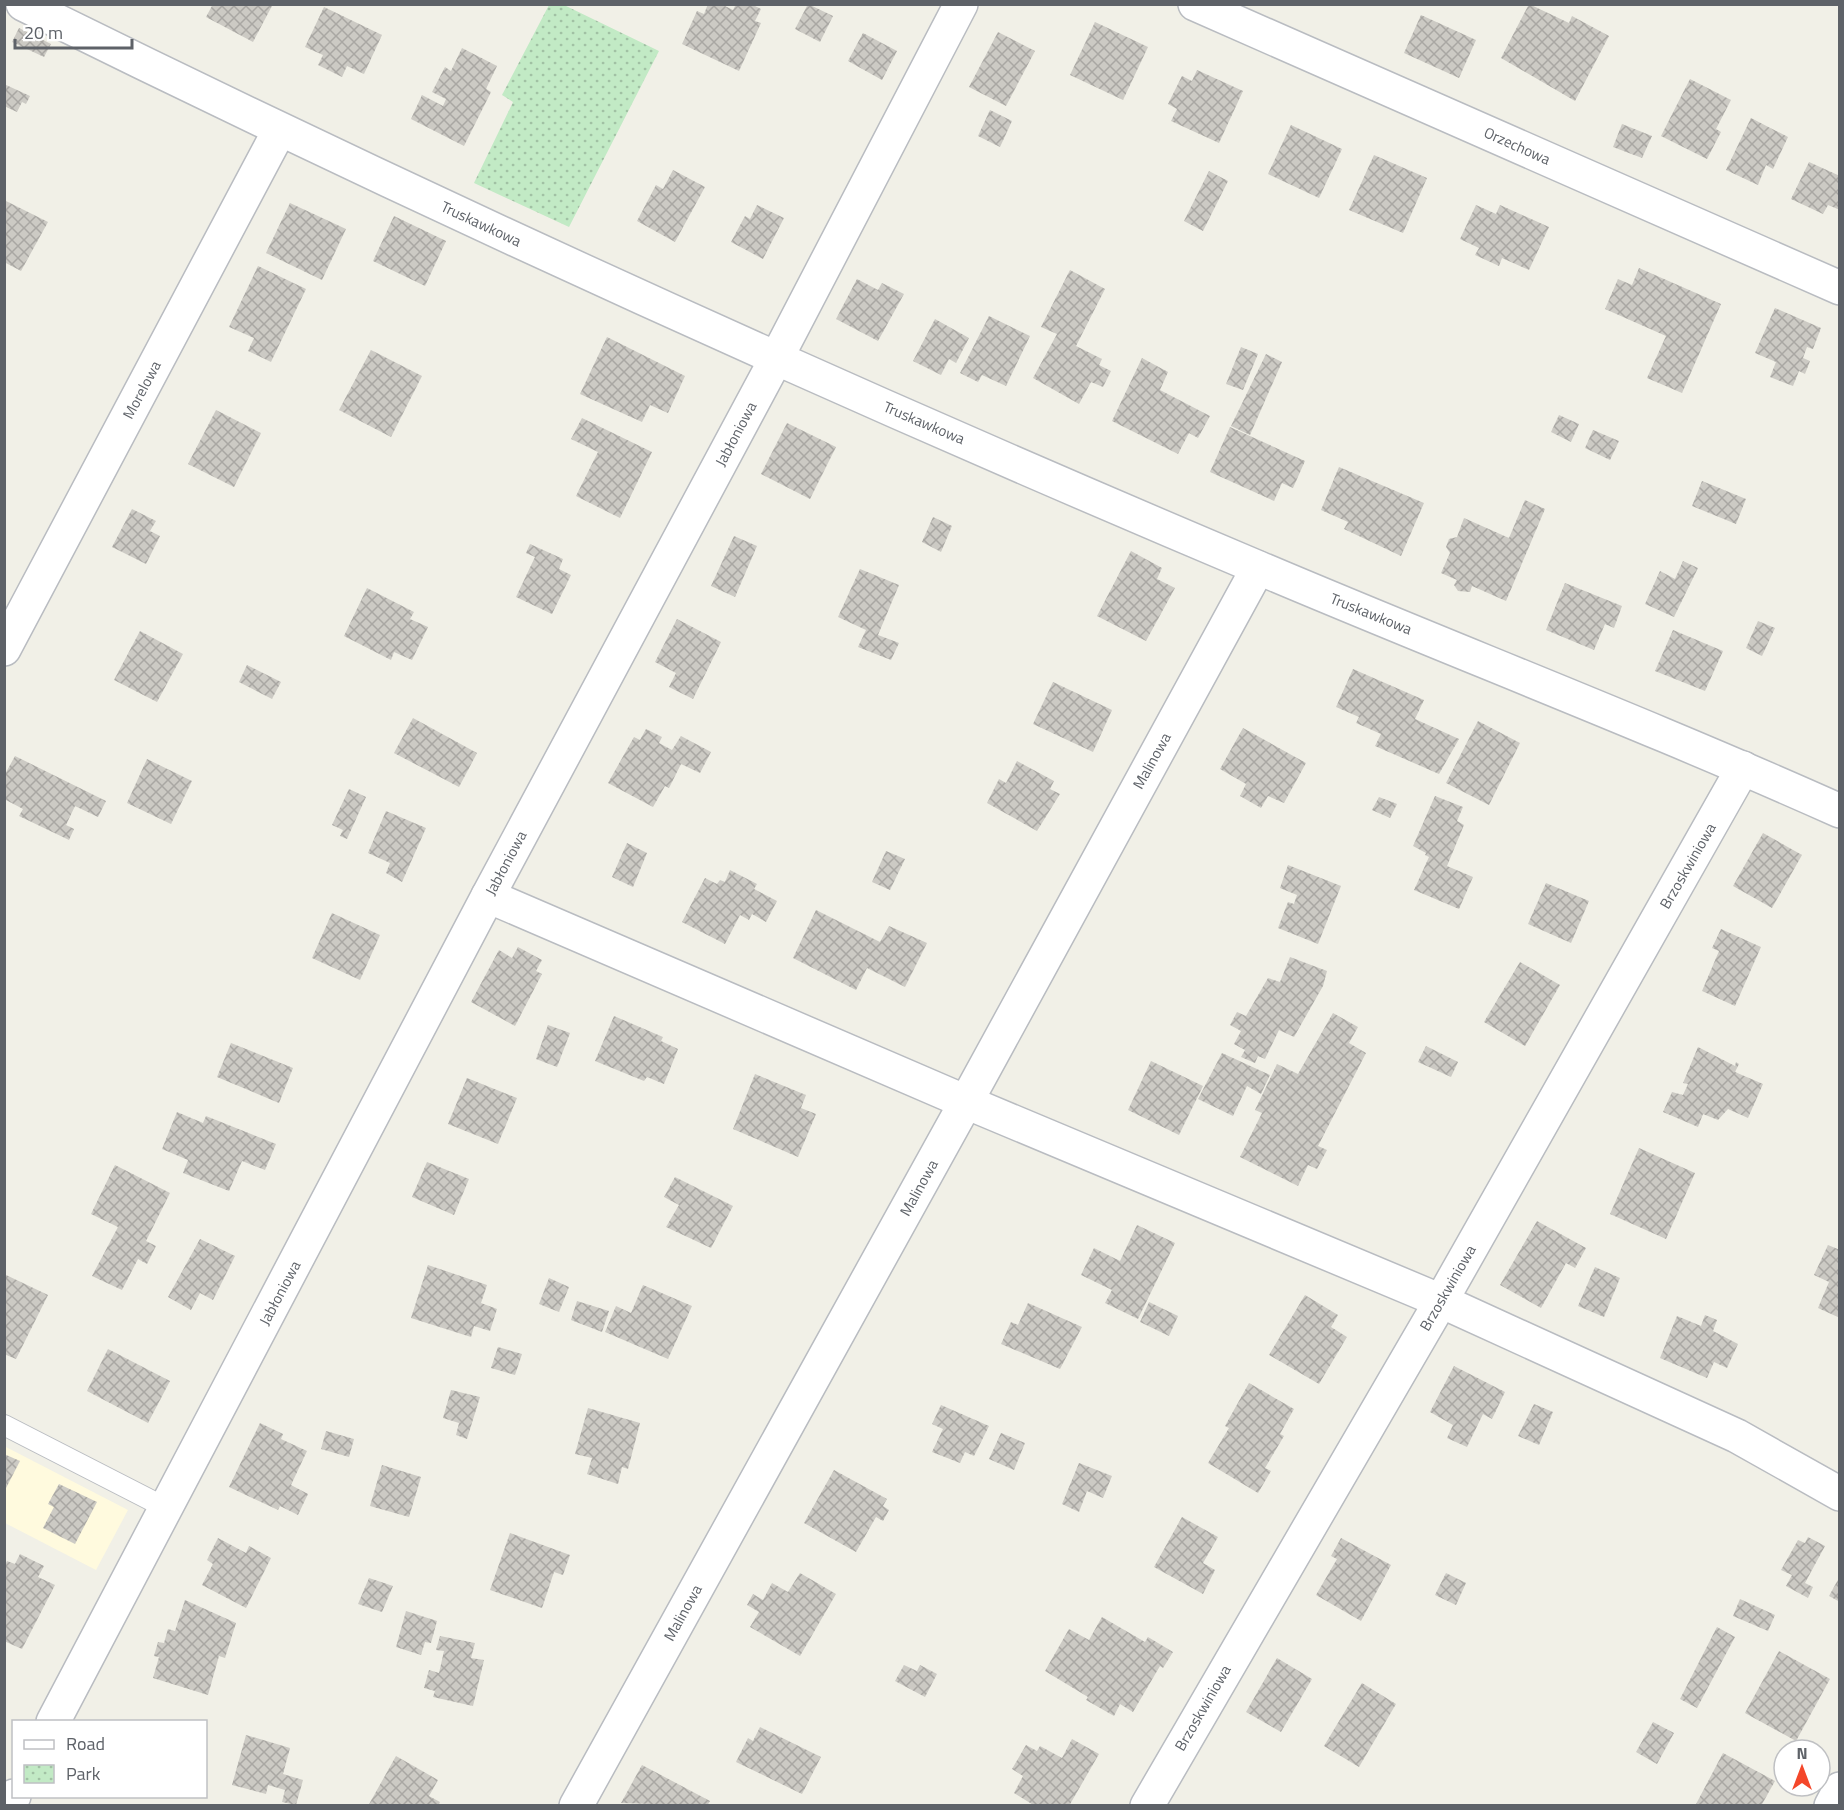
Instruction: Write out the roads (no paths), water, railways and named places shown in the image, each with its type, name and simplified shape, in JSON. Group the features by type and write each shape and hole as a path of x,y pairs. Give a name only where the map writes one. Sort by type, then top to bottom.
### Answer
{"street":[{"name":"Truskawkowa","path":"23,4 279,131 776,359 1258,568 1743,768 1839,811"},
{"name":"Jabłoniowa","path":"54,1720 488,896 776,359 961,4"},
{"name":"Orzechowa","path":"1196,4 1839,288"},
{"name":"Morelowa","path":"4,649 279,131"},
{"name":"Malinowa","path":"576,1806 966,1102 1258,568"},
{"name":"Brzoskwiniowa","path":"1147,1806 1441,1301 1743,768"},
{"path":"488,896 966,1102 1441,1301 1737,1436 1839,1494"},
{"path":"1831,1806 1839,1789"}],"lane":[{"path":"4,1425 166,1508"}]}
